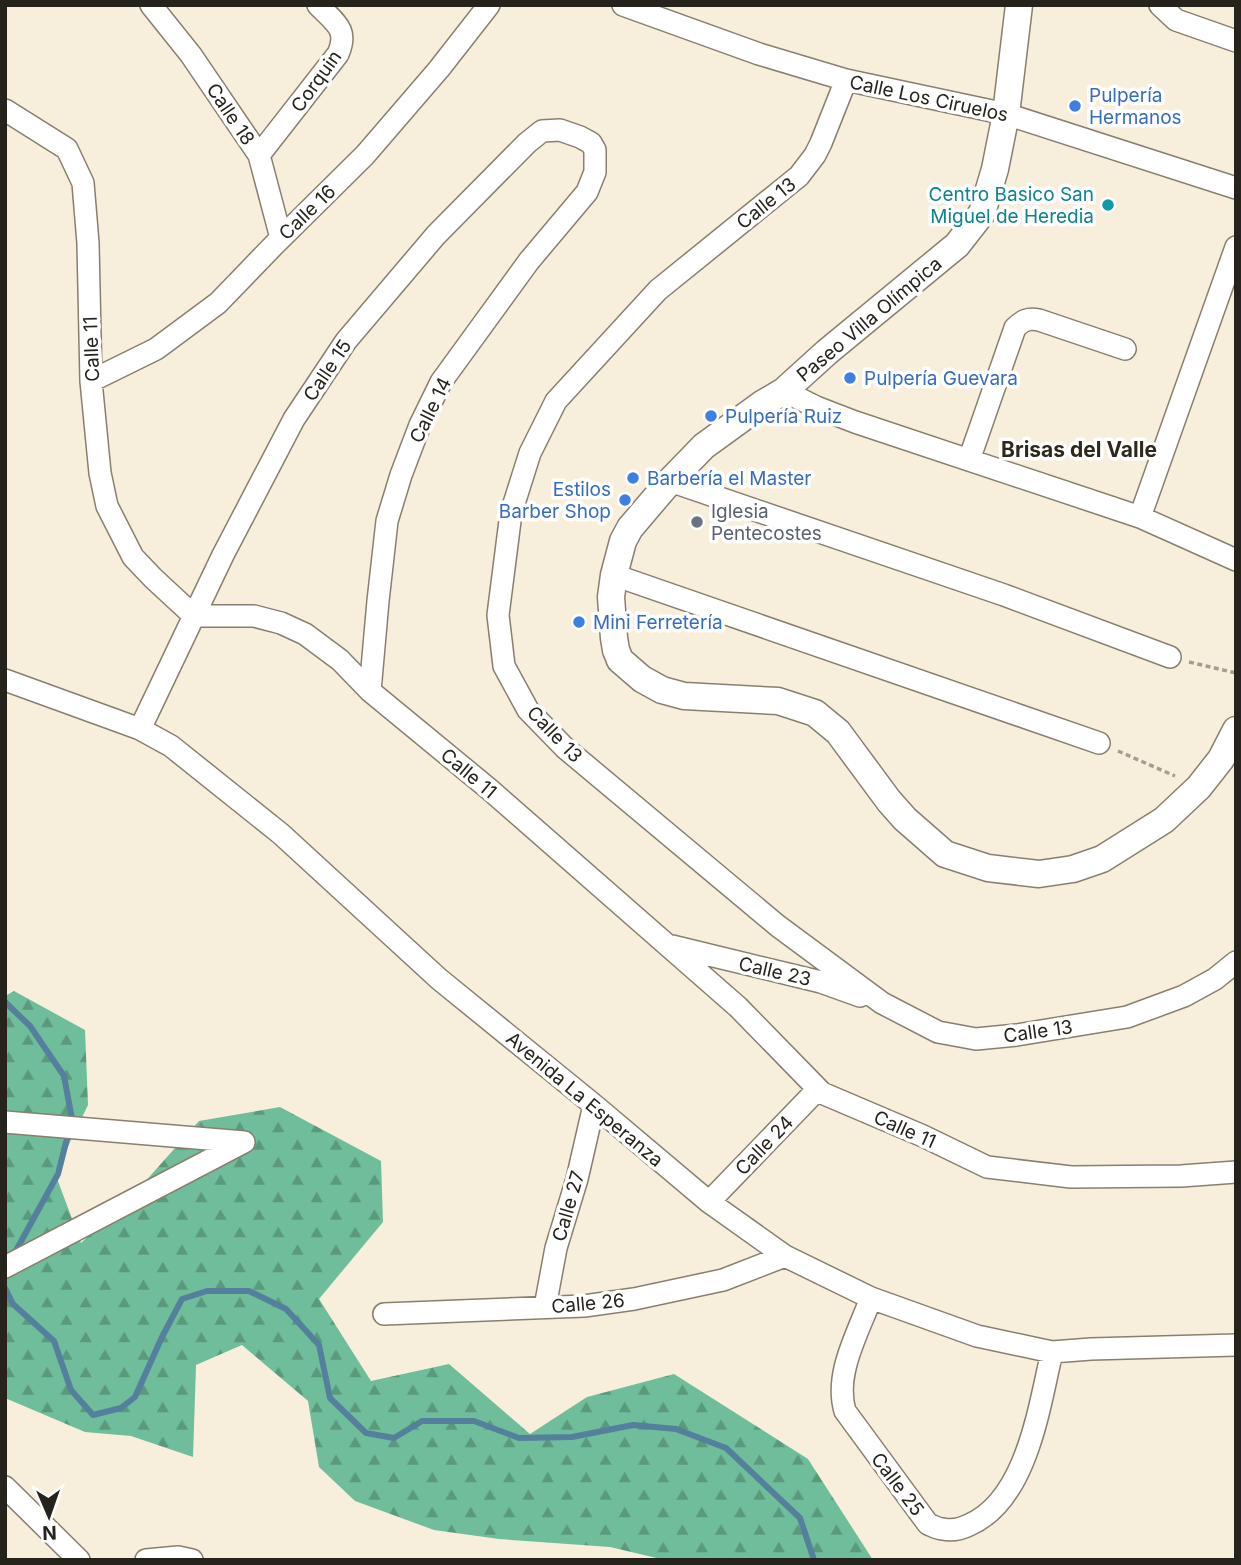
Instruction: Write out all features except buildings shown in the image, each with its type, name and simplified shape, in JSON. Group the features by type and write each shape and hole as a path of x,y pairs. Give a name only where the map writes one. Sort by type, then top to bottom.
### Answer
{"main road":[{"name":"Paseo Villa Olímpica","path":"1019,5 1006,114 982,213 957,244 784,391 704,446 630,528 623,541 614,575 611,606 616,650 621,660 642,679 662,690 684,696 778,701 815,713 838,732 905,819 945,854 988,869 1039,874 1073,869 1102,859 1164,820 1199,787 1221,759 1236,730"}],"street":[{"name":"Calle 18","path":"151,5 191,55 259,155 281,238"},
{"name":"Corquin","path":"259,155 338,54 343,41 340,27 318,5"},
{"name":"Calle 16","path":"91,381 156,349 218,303 365,155 439,69 489,5"},
{"name":"Calle Los Ciruelos","path":"623,5 759,54 846,80 1006,114 1236,188"},
{"path":"1160,5 1176,20 1236,41"},
{"name":"Calle 13","path":"846,80 821,143 799,176 659,290 556,401 530,453 510,513 498,615 504,666 528,710 565,748 778,926 882,1003 938,1031 976,1038 1017,1035 1127,1017 1184,996 1214,979 1236,962"},
{"name":"Calle 11","path":"5,110 67,149 83,183 88,234 91,381 100,473 107,506 133,557 194,616 254,616 281,623 305,634 340,660 370,691 489,789 738,1007 822,1093 987,1167 1071,1177 1181,1176 1236,1172"},
{"name":"Calle 15","path":"140,729 223,555 294,419 346,341 436,234 542,131 560,131 591,143 595,150 595,172"},
{"name":"Calle 14","path":"370,691 387,521 420,425 441,382 529,261 587,192 595,172"},
{"path":"1140,517 1236,247"},
{"path":"969,460 1015,328 1022,321 1029,318 1039,320 1125,349"},
{"path":"784,391 855,422 1140,517 1236,560"},
{"path":"670,481 1004,595 1170,657"},
{"path":"614,575 1099,743"},
{"name":"Avenida La Esperanza","path":"5,680 140,729 171,746 281,834 439,979 709,1202 785,1256 871,1298 977,1336 1052,1352 1236,1345"},
{"name":"Calle 23","path":"667,945 821,982 882,1003"},
{"name":"Calle 24","path":"709,1202 818,1089"},
{"name":"Calle 27","path":"545,1307 556,1248 577,1179 594,1105"},
{"path":"5,1122 244,1142 5,1267"},
{"name":"Calle 26","path":"384,1314 584,1306 634,1299 723,1280 785,1256"},
{"name":"Calle 25","path":"871,1298 848,1359 841,1398 845,1411 928,1524 943,1530 959,1529 980,1520 997,1506 1008,1490 1031,1441 1052,1352"},
{"path":"5,1487 79,1560"},
{"path":"146,1560 178,1557 192,1560"}],"path":[{"path":"1170,657 1236,673"},
{"path":"1099,743 1199,787"}],"green space":[{"path":"14,991 85,1030 88,1105 55,1173 81,1243 143,1184 199,1121 280,1107 381,1161 383,1222 319,1299 371,1381 449,1364 530,1434 587,1397 674,1374 808,1459 873,1560 665,1560 610,1547 499,1539 434,1530 355,1501 319,1467 308,1401 242,1345 196,1365 193,1457 131,1436 85,1432 5,1398 5,996"}],"waterway":[{"path":"5,1002 30,1026 64,1076 72,1119 58,1174 13,1256"},
{"path":"5,1288 13,1304 54,1341 71,1390 93,1415 121,1408 135,1397 182,1299 207,1291 249,1291 286,1309 319,1345 330,1398 366,1433 394,1438 422,1421 474,1421 519,1438 572,1437 633,1425 676,1429 726,1448 800,1518 814,1560"}],"place":[{"name":"Pulpería Hermanos","path":"1075,106"},
{"name":"Centro Basico San Miguel de Heredia","path":"1108,205"},
{"name":"Pulpería Guevara","path":"850,378"},
{"name":"Pulpería Ruiz","path":"711,416"},
{"name":"Barbería el Master","path":"633,478"},
{"name":"Estilos Barber Shop","path":"625,500"},
{"name":"Iglesia Pentecostes","path":"697,522"},
{"name":"Mini Ferretería","path":"579,622"}],"district":[{"name":"Brisas del Valle","path":"1079,450"}]}
